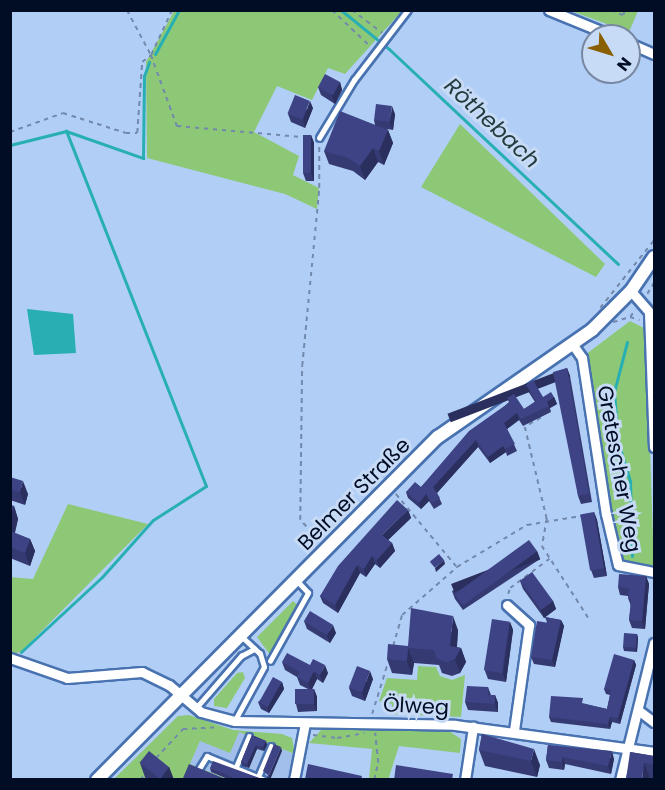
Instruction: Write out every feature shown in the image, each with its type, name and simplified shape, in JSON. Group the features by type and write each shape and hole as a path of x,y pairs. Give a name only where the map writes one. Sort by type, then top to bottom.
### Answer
{"street":[{"path":"549,10 584,24"},
{"name":"Belmer Straße","path":"97,780 388,486 472,410 573,345 631,291 654,257"},
{"name":"Gretescher Weg","path":"631,291 649,312 654,447"},
{"name":"Gretescher Weg","path":"573,345 582,358 606,514 618,565 654,572"},
{"path":"507,605 529,625 514,731"},
{"path":"620,780 654,643"},
{"name":"Ölweg","path":"10,658 67,678 142,672 181,695 196,708 235,721 305,723 370,721 473,727 629,746 654,752"},
{"path":"638,710 654,722"},
{"path":"294,780 305,723"},
{"path":"465,780 473,727"}],"lane":[{"path":"319,138 354,80 408,10"},
{"path":"270,661 308,593 295,580"},
{"path":"235,721 264,667 254,649 239,634"},
{"path":"196,708 241,656 254,649"},
{"path":"236,767 249,737"},
{"path":"258,777 271,747"},
{"path":"192,780 207,756 265,780"}],"path":[{"path":"127,10 151,55 177,126 319,138 319,188 302,366 300,520 327,548"},
{"path":"10,132 48,122 63,113 126,133 137,132 141,66 151,55 172,10"},
{"path":"332,10 377,51"},
{"path":"352,10 387,39"},
{"path":"611,10 623,15 625,10"},
{"path":"598,306 654,240"},
{"path":"654,283 654,292"},
{"path":"615,325 630,317 641,320"},
{"path":"541,418 525,427 548,519 542,546 589,619"},
{"path":"388,486 457,567"},
{"path":"392,647 402,615 457,567 527,525 548,519 582,516"},
{"path":"507,605 510,588 550,559"},
{"path":"370,721 389,658"},
{"path":"152,764 183,729 235,721"},
{"path":"303,734 337,738 375,732 378,763 374,780"},
{"path":"140,780 146,772"}],"shaded area":[{"path":"174,11 402,11 345,74 328,68 312,100 277,86 254,132 299,156 293,175 319,188 317,209 285,194 147,158 146,62"},
{"path":"571,11 638,11 632,24 607,24"},
{"path":"460,124 605,264 596,277 421,187"},
{"path":"27,309 73,314 76,353 34,355"},
{"path":"630,321 646,329 654,568 621,562 585,355"},
{"path":"68,504 148,524 21,652 11,654 10,577 33,579"},
{"path":"293,601 299,606 271,656 257,637"},
{"path":"418,666 436,667 440,676 452,680 465,675 461,717 391,714 392,704 379,701 387,678 417,680"},
{"path":"243,672 245,678 227,708 214,706 214,699 237,673"},
{"path":"189,715 233,730 282,734 292,738 295,754 239,732 230,753 200,741 190,764 227,779 113,780 178,716"},
{"path":"377,726 449,731 461,739 460,753 399,746 388,780 369,779 372,749 309,743 322,729"},
{"path":"239,732 295,754 287,779 227,779 190,764 200,741"}],"building":[{"path":"325,74 340,82 333,95 318,87"},
{"path":"295,95 310,101 302,120 288,114"},
{"path":"376,104 392,106 390,122 374,120"},
{"path":"340,111 388,130 379,151 373,148 360,166 348,158 324,151"},
{"path":"303,135 311,135 311,173 303,173"},
{"path":"567,368 589,494 578,496 553,372"},
{"path":"533,380 543,397 551,392 554,397 547,402 549,406 521,419 517,413 504,423 515,444 505,449 503,446 488,457 476,440 433,487 440,498 432,503 426,494 419,503 406,492 415,482 421,487 469,431 510,402 507,398 514,394 524,409 536,401 526,385"},
{"path":"10,477 23,481 20,492 10,489"},
{"path":"397,500 408,510 382,535 392,543 377,560 372,556 364,569 357,565 335,605 320,596 338,566"},
{"path":"10,505 14,506 10,518"},
{"path":"594,512 604,568 590,571 580,514"},
{"path":"10,531 30,539 25,553 10,547"},
{"path":"529,540 537,551 463,605 455,594"},
{"path":"439,554 444,560 435,568 430,562"},
{"path":"532,572 553,601 541,610 520,581"},
{"path":"619,574 646,576 642,621 629,620 631,599 628,598 629,588 618,587"},
{"path":"411,608 453,616 450,646 461,648 455,659 447,662 437,659 434,650 408,648 407,661 387,659 388,644 408,646"},
{"path":"310,611 333,625 327,635 304,621"},
{"path":"545,617 561,620 552,660 531,657 537,621 549,623"},
{"path":"492,619 510,622 502,673 484,670"},
{"path":"624,633 637,634 636,648 623,647"},
{"path":"287,653 310,665 313,659 325,665 320,675 314,671 308,683 297,677 300,672 282,662"},
{"path":"614,654 634,660 618,718 610,717 608,724 549,717 551,696 583,698 582,703 607,709 611,690 604,689"},
{"path":"357,666 370,671 362,692 349,687"},
{"path":"273,677 282,682 268,707 259,702"},
{"path":"467,686 488,687 488,695 495,695 495,704 465,702"},
{"path":"295,689 314,689 314,704 295,704"},
{"path":"482,734 534,749 531,761 479,750"},
{"path":"252,735 266,741 263,747 256,745 247,764 241,762"},
{"path":"274,744 281,747 266,780 268,775 263,771"},
{"path":"548,745 612,751 608,766 562,757 562,762 546,760"},
{"path":"149,751 169,767 160,779 140,763"},
{"path":"630,752 654,756 654,764 644,763 642,780 626,780"},
{"path":"213,761 265,780 239,780 210,768"},
{"path":"189,764 228,780 183,778"},
{"path":"308,764 362,776 361,780 305,779"},
{"path":"396,765 453,774 452,780 394,780"}],"waterway":[{"path":"155,54 179,10"},
{"name":"Röthebach","path":"341,10 389,49 618,264"},
{"path":"21,652 102,577 153,520 206,486 66,131 143,158 144,76 149,62"},
{"path":"10,145 66,131"},
{"path":"627,342 614,392 618,442 630,481 632,556"}]}
